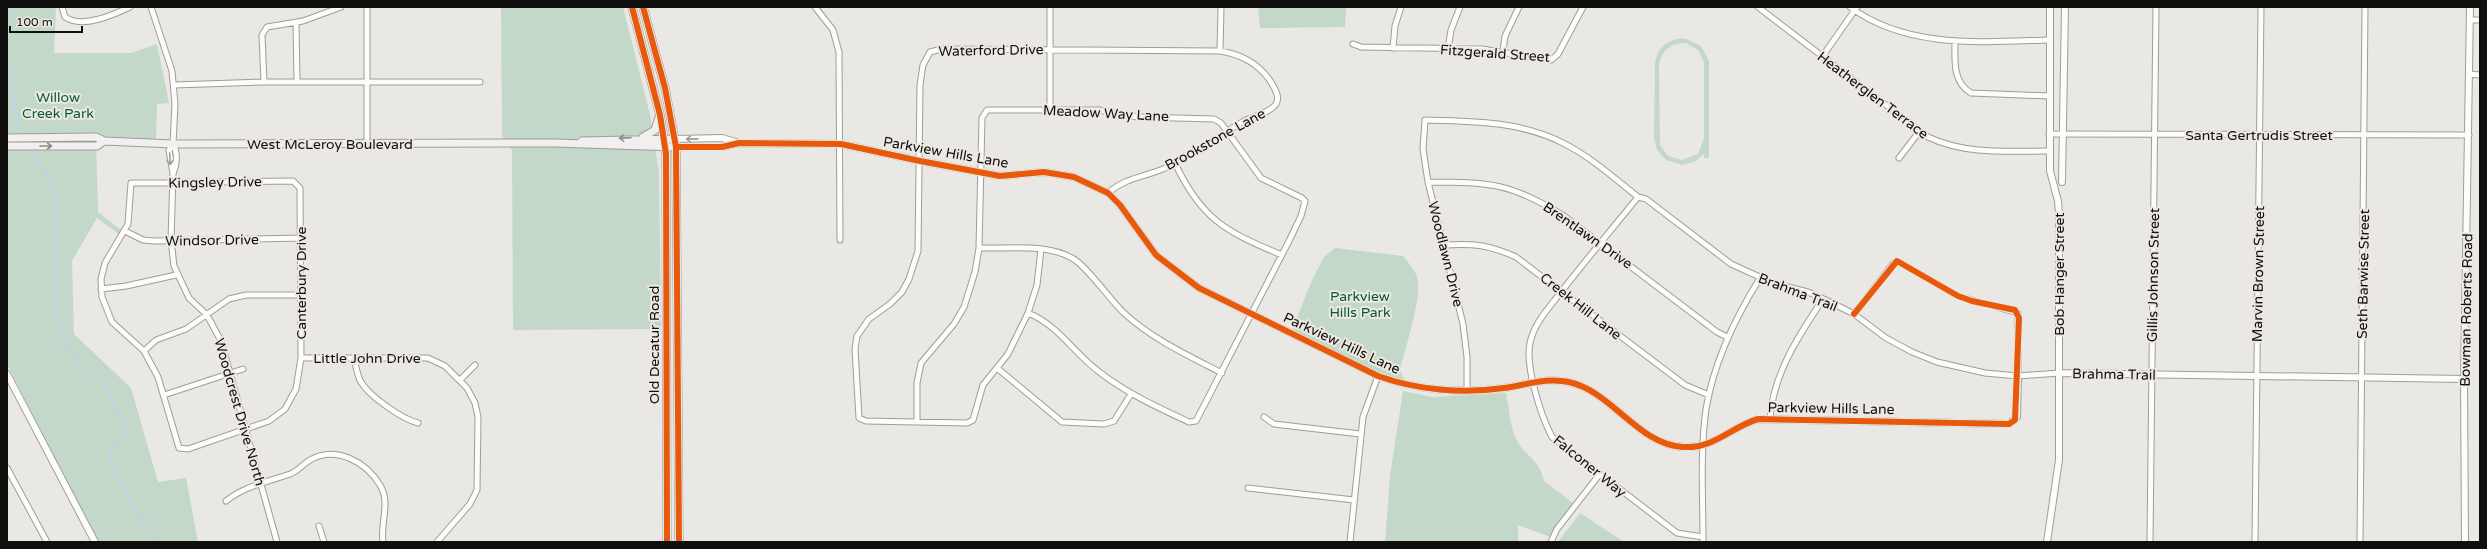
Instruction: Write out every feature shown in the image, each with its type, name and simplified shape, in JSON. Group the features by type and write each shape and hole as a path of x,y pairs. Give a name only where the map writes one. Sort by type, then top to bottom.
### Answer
{"main road":[{"name":"Old Decatur Road","path":"632,7 660,115 665,147 667,542"},
{"name":"Old Decatur Road","path":"643,7 676,147 678,542"},
{"path":"636,23 647,20"},
{"path":"641,138 654,131 660,115"},
{"name":"West McLeroy Boulevard","path":"7,138 96,137 104,141 173,144 555,143 676,147"},
{"name":"West McLeroy Boulevard","path":"555,143 559,141 641,138 675,139"},
{"name":"West McLeroy Boulevard","path":"7,146 97,146 104,141"},
{"path":"667,510 678,510"}],"street":[{"path":"62,7 67,18 74,21 97,20 130,7"},
{"name":"Woodcrest Drive North","path":"151,7 172,71 174,85 173,144 169,150 173,174 171,240 176,274 189,298 206,315 216,329 231,374 277,542"},
{"path":"264,82 264,30 267,27 296,23 341,7"},
{"path":"367,7 367,144"},
{"path":"815,7 833,30 837,40 840,59 840,240"},
{"path":"1050,7 1050,109"},
{"path":"1220,51 1221,7"},
{"path":"1393,48 1395,26 1401,7"},
{"path":"1448,49 1451,30 1460,7"},
{"path":"1503,51 1505,36 1519,7"},
{"name":"Fitzgerald Street","path":"1353,44 1360,47 1503,51 1553,60 1558,54 1583,7"},
{"name":"Heatherglen Terrace","path":"1758,7 1919,132 1946,146 1971,150 2049,151"},
{"path":"1850,7 1884,26 1909,34 1955,41 2049,40"},
{"name":"Bob Hanger Street","path":"2047,542 2059,460 2060,373 2059,213 2058,200 2050,171 2049,151 2050,7"},
{"path":"2062,182 2065,7"},
{"name":"Gillis Johnson Street","path":"2150,542 2156,7"},
{"name":"Marvin Brown Street","path":"2255,542 2261,7"},
{"name":"Seth Barwise Street","path":"2360,542 2365,7"},
{"name":"Bowman Roberts Road","path":"2465,542 2464,379 2470,7"},
{"path":"1822,57 1856,9"},
{"path":"2470,20 2480,20"},
{"path":"296,23 297,82"},
{"path":"1955,41 1957,76 1963,86 1971,93 2050,96"},
{"name":"Waterford Drive","path":"916,422 861,420 858,416 856,349 857,336 869,319 890,304 902,292 914,268 918,245 921,78 923,65 930,52 942,49 1220,51 1242,57 1261,70 1275,90 1277,102"},
{"path":"2469,74 2480,75"},
{"path":"174,85 264,82 480,82"},
{"name":"Brookstone Lane","path":"1108,193 1127,179 1163,169 1200,150 1228,131 1274,107 1277,102"},
{"name":"Meadow Way Lane","path":"916,422 919,369 929,351 954,324 964,307 973,285 979,248 982,118 985,112 991,109 1099,110 1137,117 1210,118 1221,123 1261,178 1302,198 1304,202 1301,216 1282,255"},
{"name":"Woodlawn Drive","path":"1425,120 1423,149 1428,182 1463,324 1467,357 1467,389"},
{"name":"Brahma Trail","path":"1425,120 1480,121 1508,125 1541,134 1564,143 1590,159 1638,197 1646,199 1731,264 1760,278 1823,299 1854,314 1886,338 1937,362 1963,369 2018,376 2060,373 2464,379"},
{"path":"1899,158 1919,132"},
{"name":"Santa Gertrudis Street","path":"2049,134 2364,136 2469,135"},
{"name":"Parkview Hills Lane","path":"675,139 722,138 739,143"},
{"name":"Parkview Hills Lane","path":"676,147 722,147 739,143 841,144 981,173 1014,176 1044,172 1058,174 1089,183 1108,193 1120,205 1146,243 1168,266 1199,288 1378,376 1402,384 1432,388 1504,388 1534,381 1554,380 1571,383 1591,391 1651,437 1670,445 1703,446 1720,440 1747,422 1770,419 2009,424 2017,417 2018,313 1958,296 1924,278 1902,262 1897,261 1854,314"},
{"path":"1028,313 1055,329 1085,360 1131,394 1189,422 1198,420 1282,255 1231,232 1210,217 1187,189 1174,163"},
{"name":"Kingsley Drive","path":"125,231 130,214 131,183 293,181 298,184"},
{"name":"Brentlawn Drive","path":"1428,182 1474,182 1501,185 1522,192 1564,216 1717,332 1728,336"},
{"name":"Canterbury Drive","path":"164,395 179,448 188,449 269,421 285,409 296,390 301,358 300,188 298,184"},
{"name":"Falconer Way","path":"1638,197 1562,291 1534,331 1529,354 1534,381 1544,418 1552,437 1599,475 1677,533 1703,540"},
{"path":"125,231 105,263 101,289 102,297 112,322 144,351 158,377 164,395 243,369"},
{"name":"Windsor Drive","path":"125,231 143,240 300,238"},
{"name":"Creek Hill Lane","path":"1444,245 1472,243 1493,247 1516,257 1685,385 1709,395"},
{"path":"979,248 1042,249 1073,258 1117,306 1135,322 1166,344 1222,373"},
{"path":"916,422 971,421 976,417 983,386 1008,354 1028,313 1037,285 1042,249"},
{"path":"101,289 126,286 176,274"},
{"path":"1703,540 1703,446 1709,395 1728,336 1760,278"},
{"path":"144,351 156,340 186,329 223,301 236,296 300,295"},
{"path":"1770,419 1774,395 1789,355 1823,299"},
{"name":"Little John Drive","path":"301,358 428,358 445,366 460,380 472,396 477,410 478,482 470,504 437,542"},
{"path":"354,358 358,376 365,387 396,413 418,424"},
{"path":"460,380 475,365"},
{"path":"997,368 1065,423 1104,424 1114,421 1131,394"},
{"path":"7,374 95,542"},
{"path":"1350,542 1360,434 1365,409 1378,376"},
{"path":"1264,417 1274,424 1360,434"},
{"path":"226,501 240,490 292,473 310,460 319,456 334,454 348,457 357,462 381,486 386,501 381,530 383,542"},
{"path":"7,468 47,542"},
{"path":"1551,542 1557,529 1599,475"},
{"path":"1248,488 1354,500"},
{"path":"319,526 324,542"}],"green space":[{"name":"Willow Creek Park","path":"7,7 56,7 54,53 131,53 157,44 169,103 157,104 156,139 96,140 98,212 122,231 120,235 97,218 72,261 74,334 131,388 158,482 186,478 198,542 98,542 7,364"},
{"path":"501,7 623,7 650,115 659,173 661,329 513,330 512,151 502,136"},
{"path":"1258,7 1346,7 1345,27 1260,28"},
{"path":"1680,39 1686,39 1701,46 1709,61 1709,158 1704,158 1704,154 1694,162 1682,165 1666,160 1657,150 1654,138 1656,59 1658,53 1664,45","holes":["1686,43 1698,50 1704,62 1704,138 1698,154 1682,160 1668,156 1660,145 1659,65 1664,52 1676,44"]},
{"name":"Parkview Hills Park","path":"1335,248 1403,256 1415,272 1418,279 1417,302 1400,370 1404,379 1401,380 1375,372 1292,330 1312,280 1324,257"},
{"path":"1403,391 1433,397 1506,393 1511,424 1517,441 1540,468 1544,481 1573,503 1550,537 1518,525 1518,542 1385,542 1390,476"},
{"path":"1580,513 1624,542 1558,542"}],"waterway":[{"path":"7,25 18,7"},
{"path":"7,65 16,94 14,101 20,135"},
{"path":"32,153 48,177 56,198 58,319 61,336 84,370 108,389 124,426 122,434 112,449 110,457 112,465 123,488 139,515 161,542"}],"cycle path":[{"path":"632,7 660,115 666,154 667,542"},
{"path":"643,7 665,88 676,147 679,542"},
{"path":"676,147 722,147 739,143 841,144 1000,176 1044,172 1074,177 1108,193 1120,205 1156,255 1199,288 1378,376 1408,385 1456,391 1488,390 1552,380 1569,382 1585,388 1599,396 1638,428 1667,444 1683,447 1704,445 1758,419 2009,424 2015,420 2019,318 2015,310 1972,301 1958,296 1897,261 1854,314"}]}
